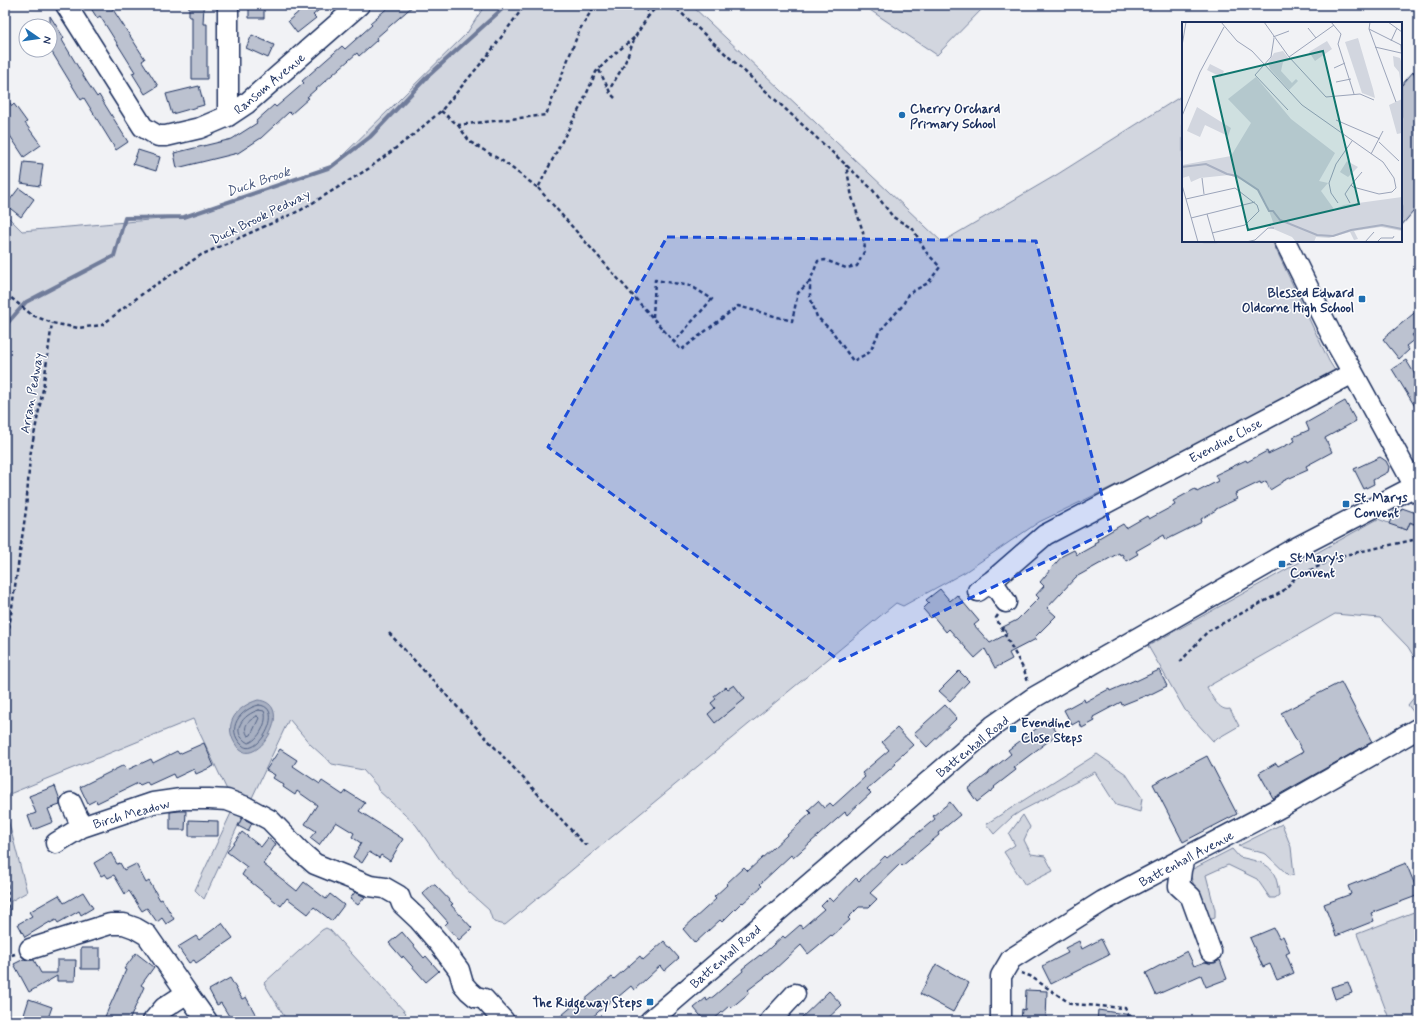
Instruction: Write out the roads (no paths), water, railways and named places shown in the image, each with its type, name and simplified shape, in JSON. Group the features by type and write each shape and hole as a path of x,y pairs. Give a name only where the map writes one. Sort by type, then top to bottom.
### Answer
{"street":[{"name":"Ransom Avenue","path":"66,5 143,127 158,136 166,136 200,128 228,116 246,104 359,5"},
{"path":"228,5 228,116"},
{"path":"1286,242 1353,373 1417,489"},
{"name":"Evendine Close","path":"1006,602 985,586 1045,535 1353,373"},
{"name":"Battenhall Road","path":"650,1021 993,726 1033,698 1290,551 1417,489"},
{"name":"Battenhall Avenue","path":"1001,1021 1001,976 1011,958 1103,901 1281,807 1419,728"},
{"name":"Birch Meadow","path":"56,843 82,827 153,804 181,799 227,800 246,807 270,820 315,864 370,886 387,901 395,905 402,904 419,920 438,942 459,970 463,984 469,991 476,997 484,999 504,1021"},
{"name":"Birch Meadow","path":"71,803 82,827"},
{"path":"1184,858 1179,886 1191,896 1211,952"},
{"path":"30,949 110,924 124,924 135,928 147,935 207,1021"},
{"path":"153,1021 164,1008 187,993"},
{"path":"770,1021 795,994"}],"water":[{"path":"258,700 269,704 274,712 274,723 270,734 263,744 255,750 246,752 238,748 233,740 231,725 237,712 250,703"}],"waterway":[{"name":"Duck Brook","path":"5,326 26,302 114,256 125,218 184,217 331,167 370,137 426,78 501,10 502,5"}],"place":[{"name":"Cherry Orchard Primary School","path":"902,115"},
{"name":"Blessed Edward Oldcorne High School","path":"1362,299"},
{"name":"St. Marys Convent","path":"1346,504"},
{"name":"St Mary's Convent","path":"1282,564"},
{"name":"Evendine Close Steps","path":"1013,729"},
{"name":"The Ridgeway Steps","path":"650,1002"}]}
